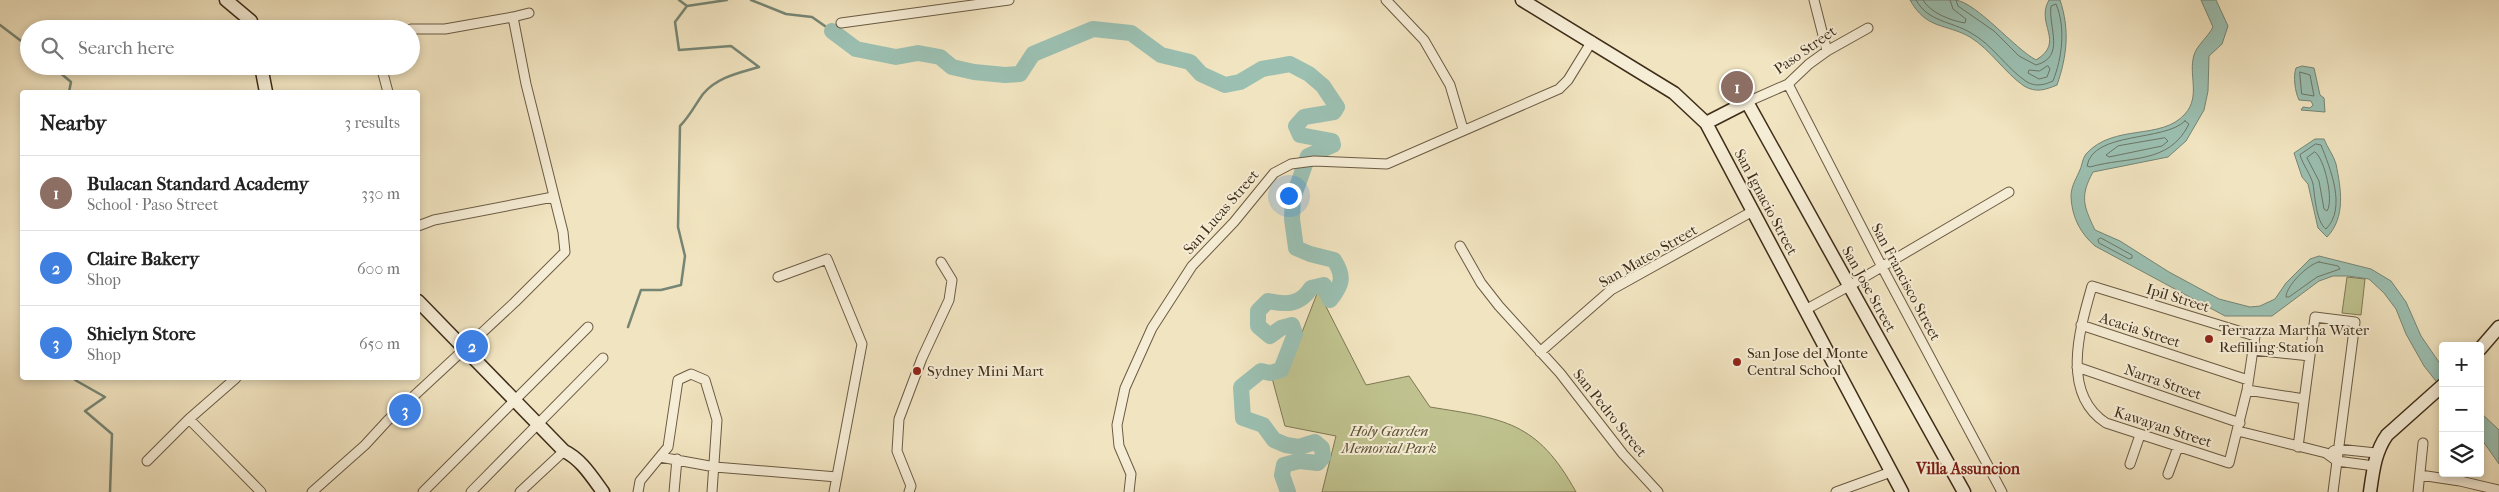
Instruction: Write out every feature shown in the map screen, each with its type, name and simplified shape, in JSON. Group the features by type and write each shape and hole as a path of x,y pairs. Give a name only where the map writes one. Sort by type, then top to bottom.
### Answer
{"main road":[{"path":"226,0 250,20"},
{"name":"San Ignacio Street","path":"1522,0 1592,41 1684,101 1706,122 1902,492"},
{"path":"263,75 266,90"},
{"name":"Paso Street","path":"1706,122 1747,102"},
{"name":"San Jose Street","path":"1747,102 1964,492"},
{"path":"420,303 540,424 564,451 570,454 590,474 603,492"},
{"path":"2484,344 2499,327"},
{"path":"2370,492 2375,460 2387,435 2442,387"}],"street":[{"path":"841,22 1009,0"},
{"path":"1386,0 1424,40 1450,85 1463,129"},
{"path":"1814,0 1827,51"},
{"path":"420,29 446,29 528,13"},
{"path":"312,492 338,471 400,408 465,349 564,252 563,232 553,197 513,17"},
{"name":"Paso Street","path":"1747,102 1788,84 1809,64 1827,51 1868,28"},
{"name":"San Lucas Street","path":"1130,492 1131,474 1119,446 1117,425 1125,388 1152,328 1192,266 1234,222 1274,173 1291,164 1313,161 1387,164 1560,88 1568,80 1592,41"},
{"path":"383,75 387,90"},
{"name":"San Francisco Street","path":"1788,84 1882,267 2002,492"},
{"path":"1805,310 2009,192"},
{"path":"420,225 434,220 553,197"},
{"name":"San Mateo Street","path":"1540,352 1612,290 1753,211"},
{"name":"San Pedro Street","path":"1460,246 1487,290 1560,373 1623,454 1658,492"},
{"path":"778,277 827,259 862,344 834,492"},
{"path":"909,492 911,486 897,451 899,419 922,358 949,300 952,280 941,262"},
{"name":"Ipil Street","path":"2081,325 2092,286 2255,336 2253,350"},
{"path":"2298,447 2315,317 2355,322 2333,492"},
{"path":"2077,367 2081,325"},
{"name":"Acacia Street","path":"2081,325 2248,380"},
{"path":"423,492 588,327"},
{"path":"2239,427 2253,350 2310,356"},
{"path":"471,492 603,358"},
{"name":"Kawayan Street","path":"2077,367 2083,392 2091,412 2106,423 2230,463 2239,427"},
{"name":"Narra Street","path":"2077,367 2239,427 2298,447 2326,453 2337,461 2348,463 2375,460"},
{"path":"638,492 640,481 668,447 678,380 691,374 706,380 717,420 712,492"},
{"path":"147,461 189,419 234,380"},
{"path":"2247,390 2304,399"},
{"path":"189,419 261,492"},
{"path":"2130,464 2140,435"},
{"path":"2418,492 2423,443"},
{"path":"2168,474 2178,447"},
{"path":"2326,453 2338,449 2350,450 2375,460"},
{"path":"2348,463 2350,450"},
{"path":"520,492 564,451"},
{"path":"660,456 715,467 837,477"},
{"path":"674,492 677,460"},
{"path":"1836,492 1891,472"},
{"path":"2420,475 2439,476"},
{"path":"2461,477 2499,491"}],"green space":[{"path":"2347,277 2365,279 2361,315 2342,313"},
{"name":"Holy Garden Memorial Park","path":"1318,291 1366,385 1409,376 1430,407 1479,415 1516,427 1532,437 1547,450 1562,468 1576,492 1322,492 1336,436 1285,426 1272,378 1287,371"}],"water":[{"path":"1910,0 1956,0 1965,3 1975,9 2036,60 2045,53 2049,46 2050,39 2045,17 2049,0 2060,0 2065,22 2066,43 2057,85 2040,90 2033,90 2024,86 1978,42 1930,21 1916,10"},
{"path":"2201,0 2216,0 2228,26 2222,44 2209,56 2208,91 2204,110 2186,141 2168,157 2093,172 2086,188 2085,201 2095,230 2120,241 2169,272 2219,299 2250,307 2260,306 2275,299 2286,283 2310,259 2319,256 2371,269 2391,281 2406,302 2421,336 2439,362 2439,385 2424,366 2406,334 2396,309 2384,293 2369,279 2333,276 2319,281 2272,316 2225,316 2095,246 2081,230 2073,211 2071,193 2086,154 2097,144 2110,138 2163,127 2175,122 2185,114 2192,100 2194,55 2213,27"},
{"path":"2302,66 2314,68 2320,95 2324,98 2325,112 2301,110 2303,107 2310,108 2313,105 2311,101 2299,100 2296,93 2295,71 2296,68"},
{"path":"2315,139 2324,139 2335,161 2339,183 2340,212 2333,229 2327,237 2318,228 2308,184 2302,177 2294,153"},
{"path":"2484,416 2499,430 2499,464 2484,443"}],"waterway":[{"path":"628,327 641,290 661,290 681,285 685,256 678,227 680,126 703,94 715,83 729,76 759,67 731,46 679,50 675,22 687,6 679,0"},
{"path":"687,6 727,0"},
{"path":"751,0 786,14 812,17 832,31"},
{"path":"0,25 20,40"},
{"path":"832,31 856,49 896,57 918,53 940,57 952,67 974,72 1005,75 1020,74 1033,54 1093,29 1131,33 1161,55 1190,62 1201,74 1225,85 1240,82 1262,69 1290,64 1309,74 1323,86 1337,107 1334,112 1304,117 1296,126 1300,135 1332,141 1333,145 1308,156 1293,198 1292,219 1296,248 1310,254 1334,260 1340,271 1341,281 1330,300 1324,285 1311,288 1298,301 1287,303 1268,301 1258,311 1258,326 1270,336 1281,328 1292,325 1295,334 1281,370 1270,373 1261,371 1241,387 1243,418 1263,425 1274,440 1286,445 1299,447 1315,442 1322,448 1323,457 1318,463 1299,461 1284,465 1282,475 1288,492"},
{"path":"63,75 71,82 69,90"},
{"path":"75,380 105,397 85,411 112,434 110,492"}],"place":[{"name":"Bulacan Standard Academy","path":"1737,87"},
{"name":"Terrazza Martha Water Refilling Station","path":"2209,339"},
{"name":"Claire Bakery","path":"472,346"},
{"name":"San Jose del Monte Central School","path":"1737,362"},
{"name":"Sydney Mini Mart","path":"917,371"},
{"name":"Shielyn Store","path":"405,410"}],"district":[{"name":"Villa Assuncion","path":"1968,468"}]}
